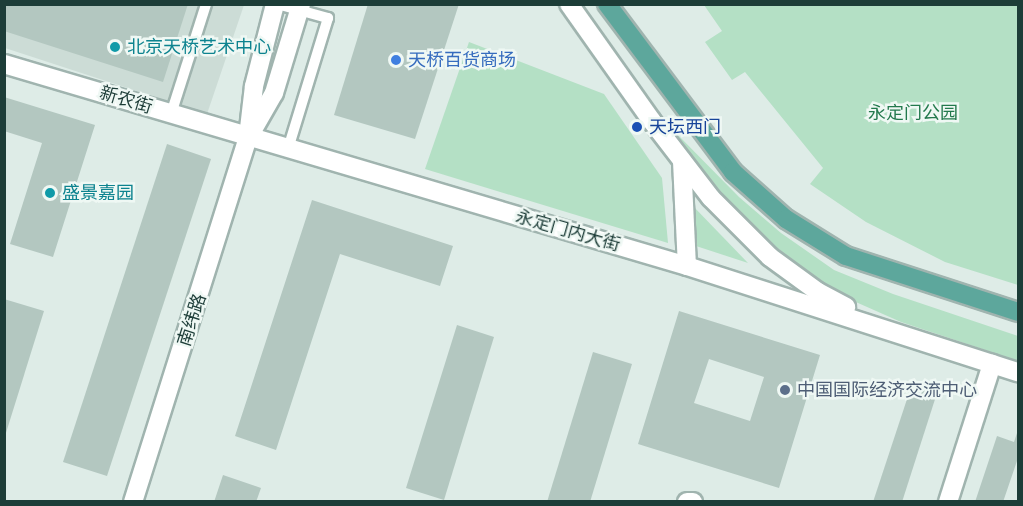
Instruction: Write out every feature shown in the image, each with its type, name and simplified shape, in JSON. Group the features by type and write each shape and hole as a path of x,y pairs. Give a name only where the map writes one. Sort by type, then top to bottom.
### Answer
{"main road":[{"path":"607,4 733,172 786,219 846,256 1018,312"}],"street":[{"name":"南纬路","path":"133,501 248,137 254,86 276,4"},
{"path":"569,4 625,85 682,161 727,215 770,257 818,292 887,329 1018,372"},
{"name":"南纬路","path":"248,137 274,93 300,7"},
{"name":"新农街","path":"4,64 248,137"},
{"name":"永定门内大街","path":"248,137 687,266 887,329"},
{"path":"682,161 687,266"},
{"path":"948,501 992,364"},
{"path":"687,501 693,501"}],"lane":[{"path":"171,114 206,4"},
{"path":"276,4 300,7 328,18 288,149"}],"shaded area":[{"path":"5,5 244,5 207,114 5,48"}],"green space":[{"name":"永定门公园","path":"704,5 1018,5 1018,285 945,262 866,222 810,184 823,168 745,72 732,80 705,42 722,31"},
{"path":"469,42 604,94 662,178 668,243 425,169"},
{"path":"674,131 739,197 781,233 834,270 893,294 1018,336 1018,361 901,322 849,299 800,267 737,214"},
{"path":"692,205 748,263 696,246"}],"building":[{"name":"北京天桥艺术中心","path":"4,4 188,4 163,82 4,31"},
{"name":"天桥百货商场","path":"368,4 459,4 415,139 334,115"},
{"name":"盛景嘉园","path":"4,97 95,125 53,257 10,244 42,143 4,131"},
{"path":"167,144 211,159 107,476 63,462"},
{"path":"312,200 453,246 440,286 340,254 276,450 235,436"},
{"path":"4,299 44,311 5,436 4,436"},
{"name":"中国国际经济交流中心","path":"679,311 820,355 779,488 638,444","holes":["709,359 764,377 750,421 694,403"]},
{"path":"457,325 494,337 444,500 406,488"},
{"path":"593,352 632,364 590,502 547,502"},
{"path":"912,384 937,393 902,502 873,502"},
{"path":"1018,430 1018,458 1003,502 975,502 997,436 1014,442"},
{"path":"223,475 261,488 256,502 214,502"}],"place":[{"name":"北京天桥艺术中心","path":"115,47"},
{"name":"天桥百货商场","path":"396,60"},
{"name":"天坛西门","path":"637,127"},
{"name":"盛景嘉园","path":"50,193"},
{"name":"中国国际经济交流中心","path":"785,390"}]}
